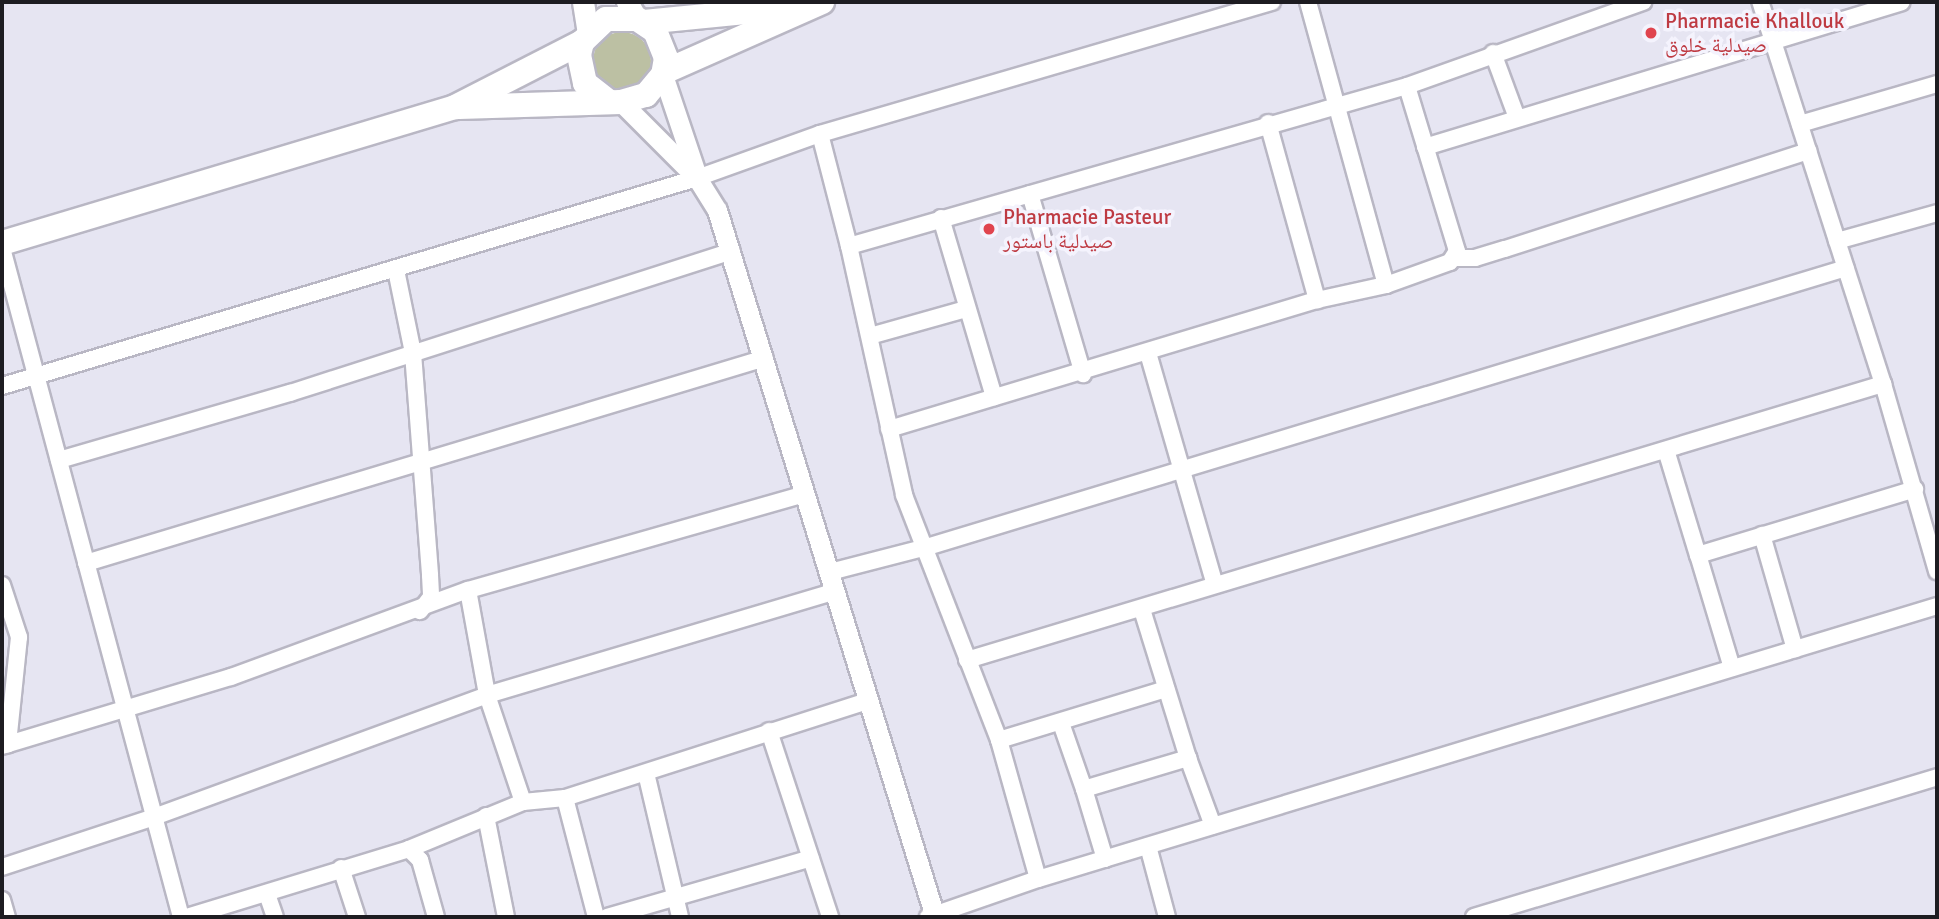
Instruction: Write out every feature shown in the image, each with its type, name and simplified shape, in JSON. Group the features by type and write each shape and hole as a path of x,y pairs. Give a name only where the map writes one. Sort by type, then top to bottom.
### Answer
{"main road":[{"path":"583,2 585,37 579,55 585,83 614,101"},
{"path":"455,107 614,101 646,95 664,73 814,4"},
{"path":"2,246 455,107 585,37 606,19 636,14 814,4"},
{"path":"636,14 663,44 664,73"}],"street":[{"path":"2,386 698,178 820,134 1272,2"},
{"path":"1308,2 1386,285"},
{"path":"849,246 1268,123 1407,86 1493,53 1643,2"},
{"path":"1760,2 1883,384 1937,571"},
{"path":"1425,147 1901,2"},
{"path":"1493,53 1517,118"},
{"path":"664,73 698,178 717,210 732,251 933,917 1038,879 1937,606"},
{"path":"1800,124 1937,84"},
{"path":"1407,86 1457,246 1454,258"},
{"path":"614,101 698,178"},
{"path":"1268,123 1317,300"},
{"path":"820,134 870,336 904,495 927,547 999,740 1038,879"},
{"path":"890,429 994,397 1083,374 1317,300 1386,285 1454,258 1475,258 1505,249 1809,151"},
{"path":"1030,194 1083,374"},
{"path":"1837,241 1937,213"},
{"path":"941,218 994,397"},
{"path":"2,246 181,917"},
{"path":"59,460 413,353 732,251"},
{"path":"830,572 927,547 1846,268"},
{"path":"396,270 413,353 431,597 418,612"},
{"path":"870,336 967,309"},
{"path":"1148,353 1179,470 1215,585"},
{"path":"86,563 419,460 765,358"},
{"path":"967,660 1883,384"},
{"path":"1666,450 1732,668"},
{"path":"1698,555 1915,489"},
{"path":"2,585 19,637 5,745 126,710 418,612 468,590 805,494"},
{"path":"1762,535 1795,649"},
{"path":"468,590 487,695 523,802"},
{"path":"2,867 154,817 487,695 835,591"},
{"path":"1142,609 1188,758 1213,826"},
{"path":"999,740 1166,689"},
{"path":"187,917 409,849 523,802 565,798 868,701"},
{"path":"1061,723 1105,859"},
{"path":"769,731 830,917"},
{"path":"1084,789 1188,758"},
{"path":"646,773 680,917"},
{"path":"1474,917 1937,777"},
{"path":"565,798 596,917"},
{"path":"486,816 506,917"},
{"path":"1148,846 1167,917"},
{"path":"409,849 420,860 436,917"},
{"path":"607,917 811,858"},
{"path":"341,868 357,917"},
{"path":"267,894 275,917"},
{"path":"2,900 7,917"}],"green space":[{"path":"622,32 633,34 646,45 651,61 649,72 638,85 622,90 611,88 598,77 593,61 595,50 606,37"}],"place":[{"name":"Pharmacie Khallouk صيدلية خلوق","path":"1651,33"},
{"name":"Pharmacie Pasteur صيدلية باستور","path":"989,229"}]}
